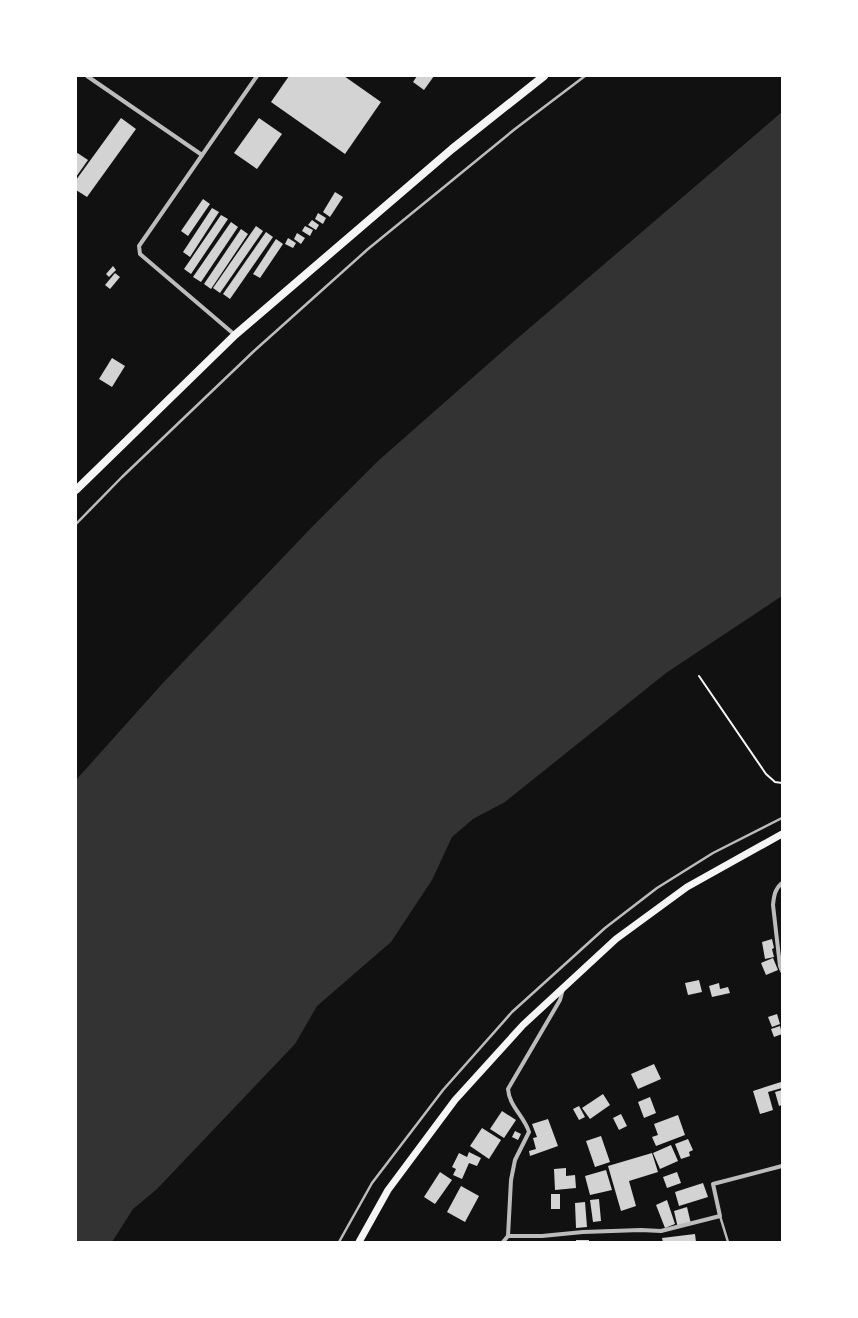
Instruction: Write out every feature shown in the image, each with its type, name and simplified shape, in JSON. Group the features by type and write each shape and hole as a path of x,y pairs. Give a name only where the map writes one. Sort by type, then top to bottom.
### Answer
{"highway":[{"path":"76,490 234,335 452,149 544,76"}],"main road":[{"path":"359,1242 388,1190 455,1100 523,1025 616,939 687,887 782,834"}],"street":[{"path":"87,76 202,155"},
{"path":"234,335 140,254 139,246 257,76"},
{"path":"782,883 777,888 773,905 780,966 782,971"},
{"path":"503,1242 508,1236 511,1180 515,1160 529,1132 526,1124 508,1098 508,1089 560,1000 564,986"},
{"path":"508,1236 542,1236 605,1231 661,1231 720,1216 713,1184 782,1166"}],"lane":[{"path":"76,524 122,476 254,351 368,249 516,129 585,76"},
{"path":"339,1242 372,1183 443,1090 512,1012 605,928 657,888 713,852 782,818"},
{"path":"720,1216 728,1242"}],"path":[{"path":"699,676 766,774 775,782 782,783"}],"shaded area":[{"path":"782,112 782,596 666,673 505,802 473,819 452,837 432,880 391,942 317,1006 295,1044 157,1189 133,1209 112,1242 76,1242 76,780 162,684 311,528 378,461 512,343"}],"building":[{"path":"289,76 344,76 381,102 345,154 271,102"},
{"path":"417,76 434,76 424,90 413,82"},
{"path":"121,118 136,129 87,197 76,190 76,180"},
{"path":"259,118 282,134 257,169 234,153"},
{"path":"76,152 88,160 76,177"},
{"path":"335,192 343,197 330,217 323,212"},
{"path":"203,199 210,204 188,236 181,231"},
{"path":"212,208 219,212 190,257 183,252"},
{"path":"318,213 326,218 323,224 315,219"},
{"path":"221,215 228,219 191,274 184,269"},
{"path":"312,220 319,225 316,230 308,225"},
{"path":"231,222 238,227 201,282 193,277"},
{"path":"256,226 263,231 220,293 213,288"},
{"path":"305,226 313,230 310,236 302,231"},
{"path":"241,229 248,234 211,289 204,284"},
{"path":"266,232 273,237 230,299 223,294"},
{"path":"297,233 305,238 301,244 294,239"},
{"path":"288,238 296,243 293,248 285,244"},
{"path":"276,239 283,244 260,278 253,274"},
{"path":"113,266 116,270 109,277 106,274"},
{"path":"115,273 120,277 110,289 105,285"},
{"path":"112,358 125,366 112,387 99,379"},
{"path":"772,939 774,957 765,959 762,942"},
{"path":"773,958 778,970 766,975 761,963"},
{"path":"699,980 702,992 688,995 685,983"},
{"path":"719,983 720,989 728,987 730,993 712,997 709,986"},
{"path":"777,1014 780,1024 772,1027 768,1017"},
{"path":"780,1026 782,1034 774,1037 771,1029"},
{"path":"654,1064 661,1079 638,1089 631,1074"},
{"path":"781,1082 782,1088 768,1092 773,1110 760,1114 753,1091"},
{"path":"782,1090 782,1105 779,1106 775,1092"},
{"path":"603,1094 610,1105 590,1119 582,1108"},
{"path":"650,1097 656,1113 644,1118 638,1102"},
{"path":"579,1106 585,1117 579,1120 573,1109"},
{"path":"502,1111 516,1120 504,1138 490,1129"},
{"path":"621,1114 627,1126 619,1130 613,1118"},
{"path":"678,1115 685,1135 656,1146 652,1137 658,1135 654,1124"},
{"path":"548,1119 558,1146 530,1156 529,1151 536,1149 533,1138 537,1137 532,1124"},
{"path":"482,1128 501,1140 489,1159 470,1146"},
{"path":"515,1131 521,1134 518,1140 512,1137"},
{"path":"601,1136 610,1162 595,1167 586,1141"},
{"path":"688,1139 693,1150 689,1152 690,1156 681,1159 675,1144"},
{"path":"671,1145 678,1161 660,1169 653,1153"},
{"path":"469,1152 481,1158 477,1166 469,1163 462,1179 453,1175 456,1169 452,1167 459,1153 467,1157"},
{"path":"652,1153 658,1172 629,1181 636,1206 621,1211 608,1166"},
{"path":"566,1168 566,1176 575,1175 576,1188 555,1190 554,1169"},
{"path":"606,1170 612,1190 590,1195 585,1176"},
{"path":"440,1172 452,1180 435,1204 424,1197"},
{"path":"677,1172 681,1183 667,1188 663,1177"},
{"path":"703,1183 708,1197 679,1206 675,1192"},
{"path":"461,1186 479,1196 465,1222 447,1212"},
{"path":"551,1194 560,1194 560,1209 551,1209"},
{"path":"599,1199 601,1221 593,1222 590,1200"},
{"path":"667,1200 675,1224 665,1228 656,1205"},
{"path":"585,1202 587,1227 576,1228 575,1203"},
{"path":"687,1207 691,1224 678,1228 674,1211"},
{"path":"695,1234 696,1242 663,1242 662,1238"},
{"path":"576,1240 589,1240 589,1242 576,1242"}]}
